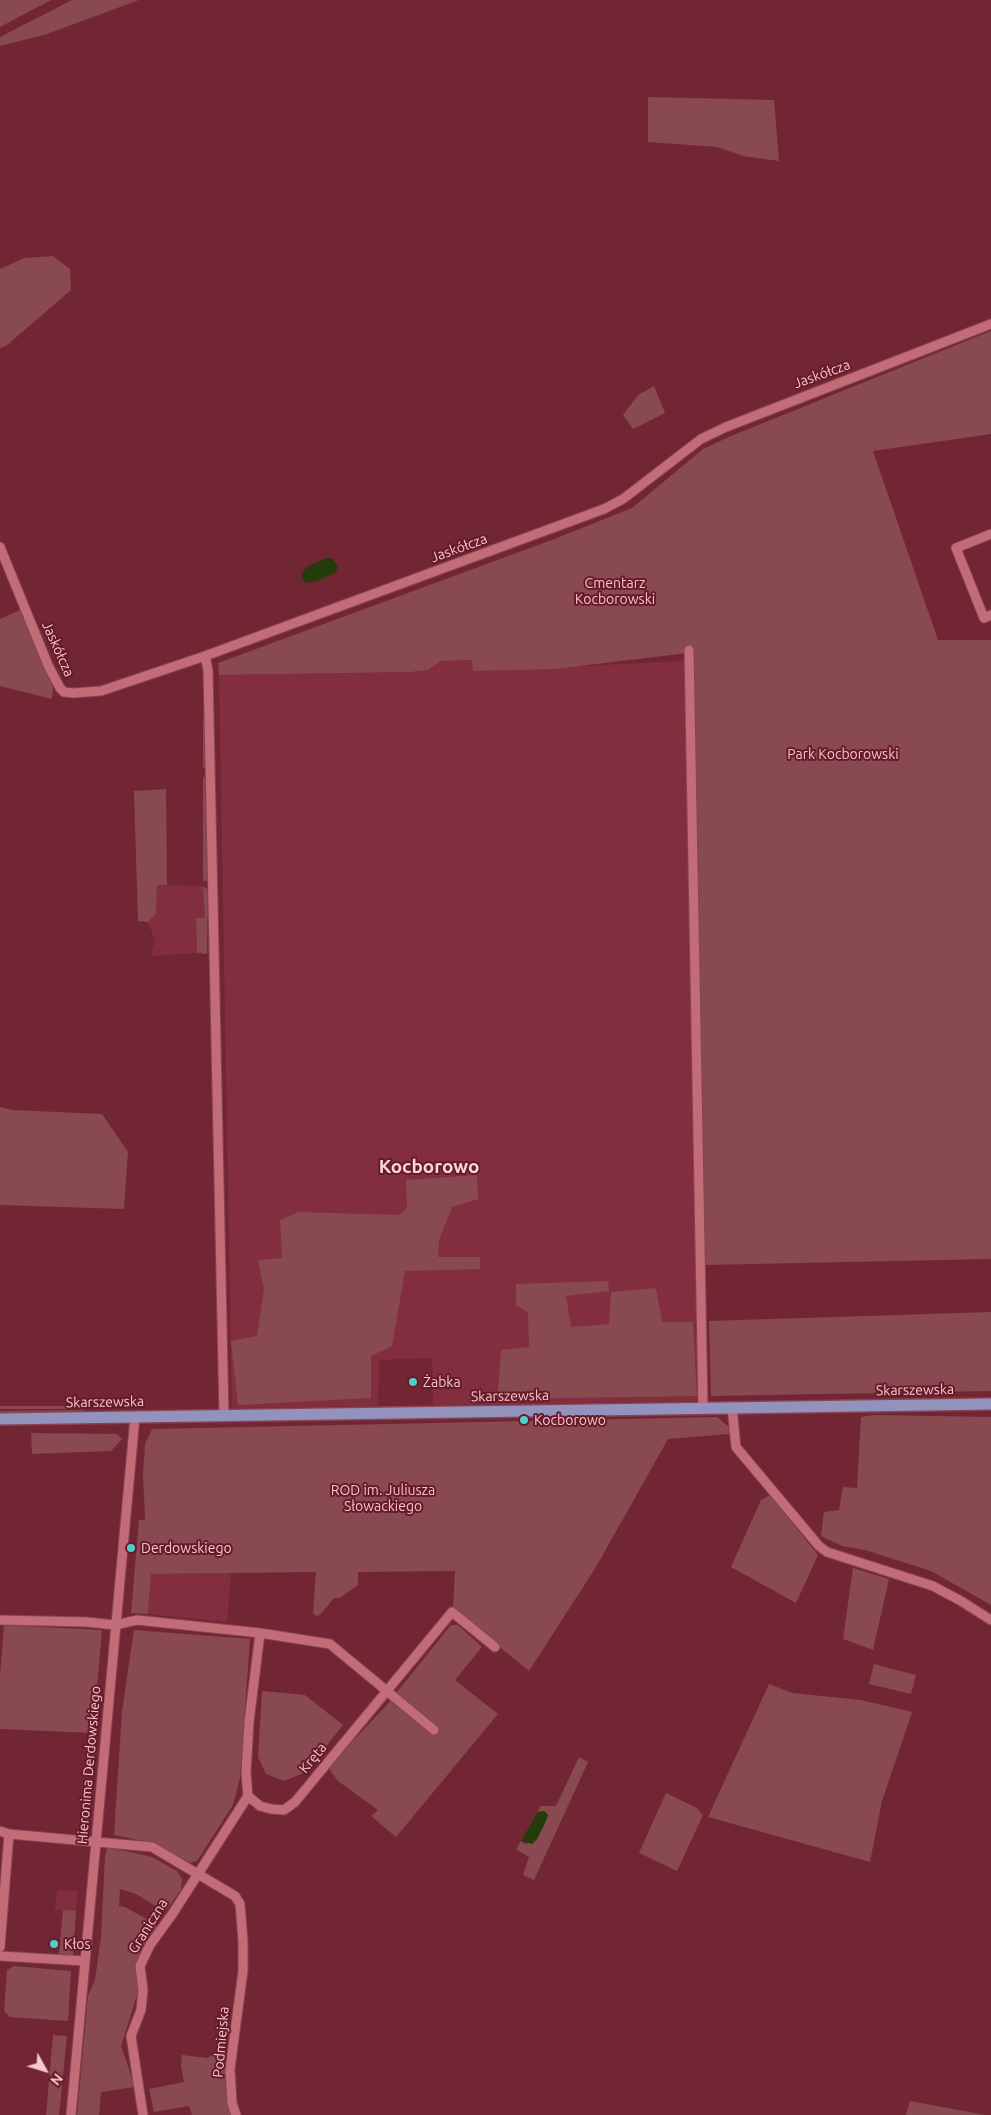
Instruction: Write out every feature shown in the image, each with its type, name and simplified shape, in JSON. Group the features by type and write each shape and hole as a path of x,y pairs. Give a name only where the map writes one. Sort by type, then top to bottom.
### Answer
{"main road":[{"name":"Skarszewska","path":"0,1419 991,1404"}],"street":[{"name":"Jaskółcza","path":"0,547 48,665 64,692 102,691 205,656 604,509 623,499 701,439 795,399 991,324"},
{"path":"991,534 956,548 984,618 991,615"},
{"path":"689,650 703,1408"},
{"path":"205,656 208,670 224,1416"},
{"path":"732,1407 736,1447 826,1552 933,1586 991,1620"},
{"name":"Hieronima Derdowskiego","path":"71,2115 135,1417"},
{"name":"Kręta","path":"248,1796 260,1806 271,1809 284,1810 295,1802 452,1612 494,1647"},
{"path":"0,1620 87,1622 116,1625 137,1620 260,1633 330,1644 387,1689 434,1730"},
{"path":"0,1947 4,1833 152,1847 198,1874 248,1796 246,1773 249,1722 260,1633"},
{"name":"Podmiejska","path":"198,1874 235,1896 240,1904 242,1970 230,2069 232,2103 236,2115"},
{"name":"Graniczna","path":"143,2115 131,2036 141,2010 143,1990 140,1966 150,1945 198,1874"},
{"path":"0,1956 85,1961"}],"shaded area":[{"path":"332,558 338,566 336,572 318,581 305,583 301,576 304,570 312,564"},
{"path":"472,660 474,671 685,661 698,1401 433,1405 432,1358 379,1360 378,1406 232,1408 219,675 411,672 428,670 441,661"},
{"path":"157,885 203,886 205,918 196,918 197,953 151,956 155,940 148,922 156,914"},
{"path":"231,1573 227,1622 148,1614 151,1574"},
{"path":"544,1811 548,1815 537,1839 532,1844 521,1841 538,1812"},
{"path":"57,1890 78,1891 76,1911 55,1910"}],"green space":[{"path":"0,0 51,0 0,27"},
{"path":"72,0 139,0 47,34 0,46 0,37"},
{"path":"648,97 774,100 779,161 743,156 717,147 648,142"},
{"path":"53,256 70,269 71,290 6,346 0,348 0,269 24,258"},
{"name":"Park Kocborowski","path":"991,331 991,434 873,451 938,640 991,640 991,1259 704,1265 688,653 554,669 473,671 472,660 441,661 428,670 411,672 219,675 218,663 557,538 632,508 703,449"},
{"path":"654,386 665,413 633,429 623,415 638,395"},
{"path":"20,610 53,684 52,699 0,686 0,619"},
{"path":"203,720 205,720 206,767 203,768"},
{"path":"203,776 206,779 208,880 206,881 203,881"},
{"path":"166,789 167,885 157,885 156,914 148,922 138,921 134,791"},
{"path":"203,886 208,890 207,954 197,953 196,918 205,918"},
{"path":"0,1107 12,1110 102,1114 128,1152 124,1209 0,1205"},
{"path":"477,1175 478,1199 452,1207 439,1240 438,1257 480,1257 480,1269 405,1271 392,1346 371,1356 371,1398 238,1405 231,1341 257,1336 264,1289 258,1260 282,1258 280,1220 298,1212 400,1215 407,1207 406,1180"},
{"path":"608,1281 609,1291 566,1296 571,1327 609,1324 611,1292 656,1288 662,1322 693,1322 697,1396 503,1399 498,1391 501,1350 529,1347 528,1312 516,1306 516,1284"},
{"path":"991,1312 991,1391 711,1396 709,1321"},
{"path":"0,1406 71,1406 72,1409 0,1409"},
{"path":"84,1410 84,1413 0,1414 0,1411"},
{"path":"874,1415 991,1417 991,1605 931,1571 865,1550 842,1546 821,1536 824,1512 839,1510 843,1487 857,1488 861,1417"},
{"name":"ROD im. Juliusza Słowackiego","path":"717,1417 729,1427 729,1434 668,1439 596,1567 529,1671 453,1609 455,1571 358,1572 358,1585 340,1598 334,1598 320,1615 316,1616 313,1613 316,1572 151,1574 148,1614 131,1613 139,1520 145,1520 143,1474 145,1444 152,1429"},
{"path":"31,1433 117,1434 122,1439 111,1451 32,1454"},
{"path":"770,1495 818,1555 796,1603 731,1567 761,1500"},
{"path":"853,1568 889,1579 873,1650 843,1639"},
{"path":"4,1625 102,1630 93,1733 0,1729 0,1676"},
{"path":"451,1625 458,1625 482,1647 455,1680 498,1714 396,1837 371,1816 378,1810 338,1781 329,1769 385,1707"},
{"path":"134,1630 250,1639 240,1778 233,1805 197,1861 189,1863 153,1843 114,1835 122,1711"},
{"path":"874,1664 916,1675 911,1694 869,1684"},
{"path":"769,1684 792,1693 861,1700 912,1712 882,1801 870,1862 708,1817"},
{"path":"262,1691 305,1695 343,1725 306,1772 284,1781 266,1774 258,1757"},
{"path":"579,1757 588,1762 534,1880 523,1875 529,1857 516,1849 521,1841 526,1844 537,1839 548,1815 544,1811 538,1812 540,1806 556,1806"},
{"path":"666,1793 697,1808 703,1815 677,1871 639,1853"},
{"path":"108,1847 152,1857 177,1871 182,1879 181,1890 165,1912 136,1894 120,1889 119,1906 125,1907 157,1925 138,1961 138,1992 121,2046 135,2087 101,2092 99,2115 77,2115 88,1996 95,1980 101,1937 105,1856"},
{"path":"63,1910 76,1911 73,1956 59,1955"},
{"path":"14,1966 71,1971 68,2021 10,2017 4,2011 7,1970"},
{"path":"53,2035 67,2036 59,2115 46,2115"},
{"path":"217,2050 223,2060 227,2076 232,2110 230,2115 192,2115 189,2106 154,2112 149,2089 184,2082 181,2066 182,2055 208,2058"},
{"path":"910,2101 985,2115 906,2115"}],"place":[{"name":"Żabka","path":"413,1382"},
{"name":"Kocborowo","path":"524,1420"},
{"name":"Derdowskiego","path":"131,1548"},
{"name":"Kłos","path":"54,1944"}],"district":[{"name":"Kocborowo","path":"429,1167"}],"park label":[{"name":"Cmentarz Kocborowski","path":"615,592"}]}
